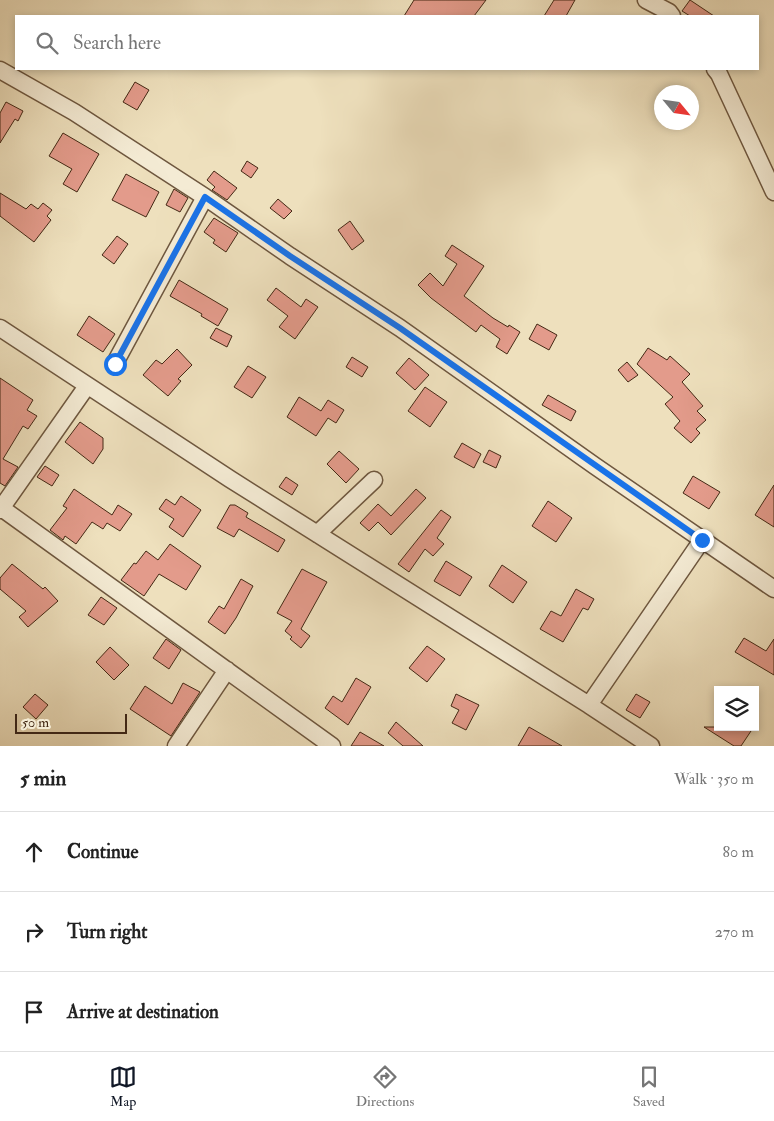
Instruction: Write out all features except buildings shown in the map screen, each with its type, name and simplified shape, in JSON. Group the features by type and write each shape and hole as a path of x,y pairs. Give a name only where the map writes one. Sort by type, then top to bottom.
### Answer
{"street":[{"path":"646,0 671,15"},
{"path":"0,70 74,112 205,197 290,256 400,328 774,589"},
{"path":"716,70 774,192"},
{"path":"115,364 205,197"},
{"path":"0,328 317,534 651,746"},
{"path":"87,386 0,508 332,746"},
{"path":"317,534 374,480"},
{"path":"589,705 702,540"},
{"path":"176,746 226,670"}],"route":[{"path":"115,364 205,197 290,256 400,328 702,540"}]}
